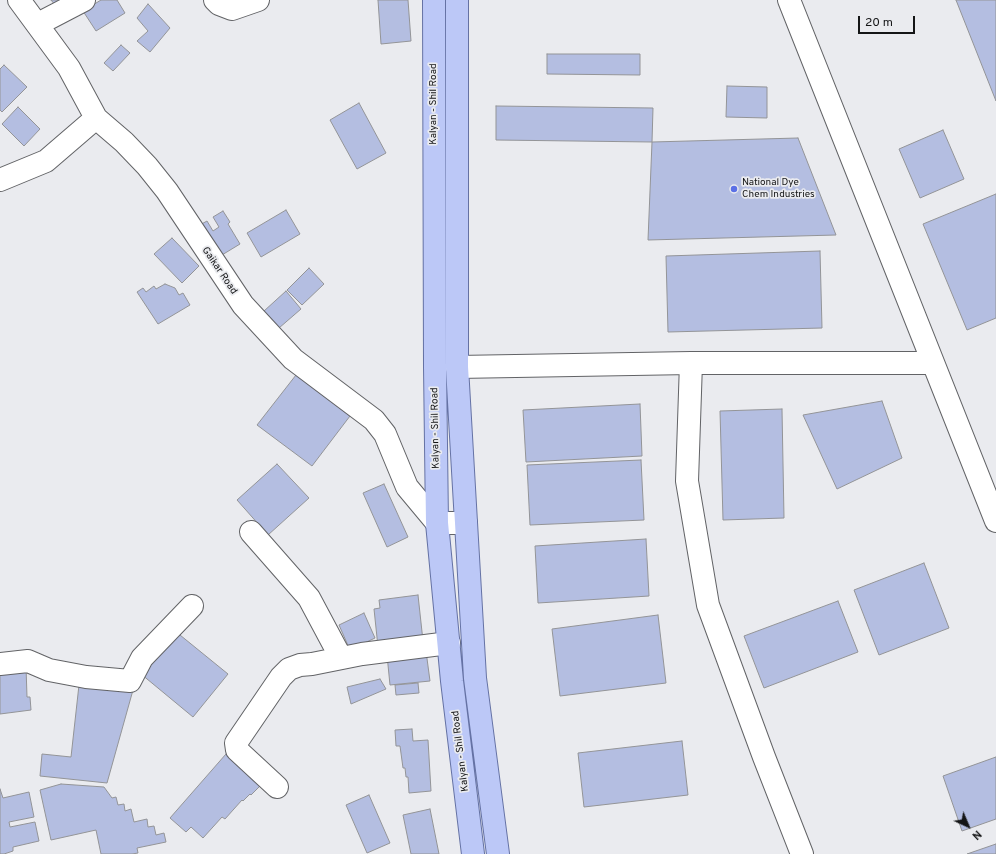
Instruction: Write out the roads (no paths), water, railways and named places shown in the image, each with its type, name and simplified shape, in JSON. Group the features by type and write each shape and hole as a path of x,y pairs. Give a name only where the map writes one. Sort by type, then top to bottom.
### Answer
{"main road":[{"name":"Kalyan - Shil Road","path":"434,0 437,523 449,643 474,854"},
{"path":"457,0 457,367 475,678 498,854"}],"street":[{"name":"Gaikar Road","path":"19,0 69,68 96,118 124,142 147,166 167,191 243,305 293,360 374,420 385,434 407,487 437,523"},
{"path":"38,24 84,0"},
{"path":"215,0 218,4 232,9 258,0"},
{"path":"789,0 996,521"},
{"path":"0,180 46,161 96,118"},
{"path":"691,363 687,481 708,604 764,757 802,854"},
{"path":"457,367 691,363 934,363"},
{"path":"437,523 466,523"},
{"path":"251,532 309,598 341,658"},
{"path":"0,664 28,661 50,670 86,678 130,681 142,658 192,606"},
{"path":"277,787 237,750 236,743 281,677 289,669 300,665 341,658 449,643"}],"place":[{"name":"National Dye Chem Industries","path":"734,189"}]}
